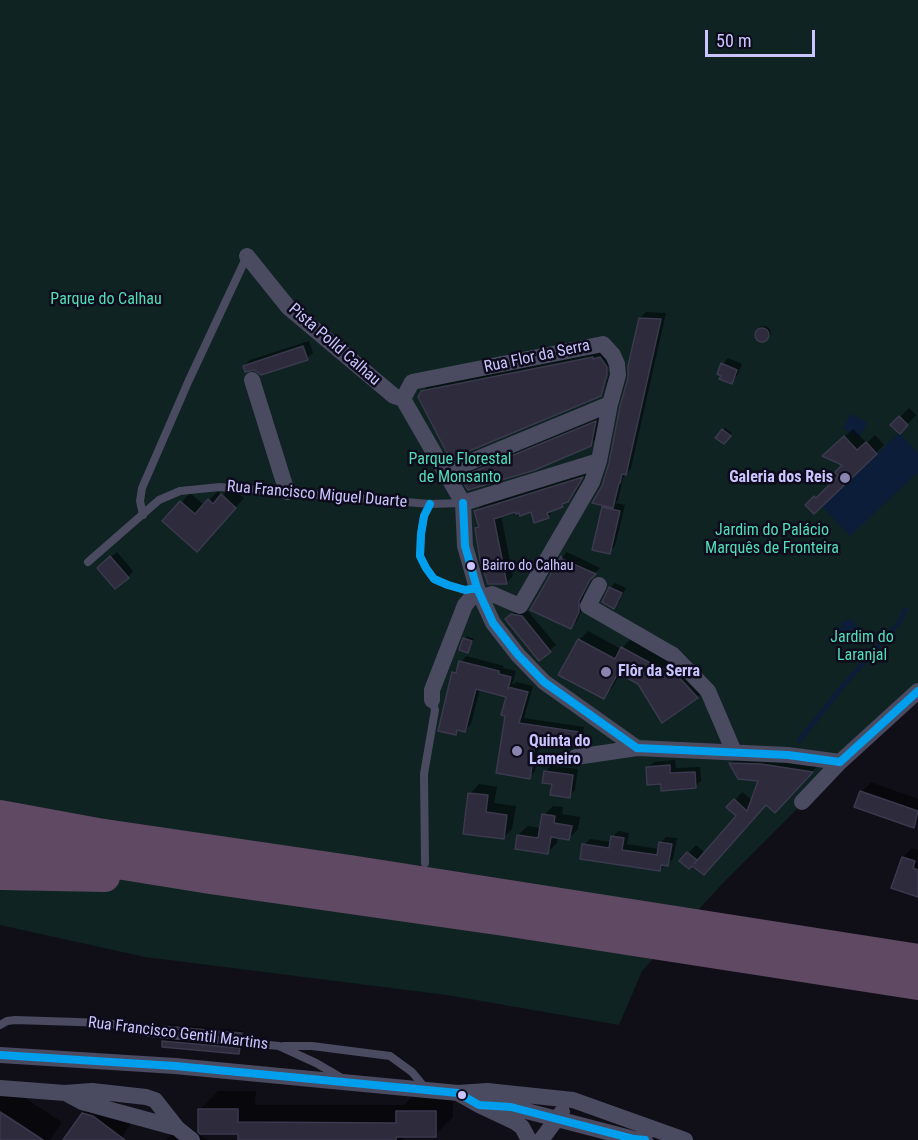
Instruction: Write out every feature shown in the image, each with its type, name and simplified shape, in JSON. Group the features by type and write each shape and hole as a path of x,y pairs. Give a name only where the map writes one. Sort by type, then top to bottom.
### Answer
{"highway":[{"path":"0,815 98,833 918,959"},
{"path":"0,845 210,879 504,921 918,985"},
{"path":"0,875 210,879"}],"street":[{"name":"Pista Polld Calhau","path":"247,256 288,307 394,396 403,399"},
{"name":"Rua Flor da Serra","path":"403,399 412,382 603,344 613,355 618,375 599,461 592,482 520,606 492,594 479,594"},
{"path":"252,380 287,492"},
{"path":"403,399 462,503 465,546 479,594 493,623 518,655 544,682 637,748"},
{"path":"446,472 610,404"},
{"name":"Rua Francisco Miguel Duarte","path":"462,503 599,461"},
{"path":"598,585 588,606 673,655 708,692 734,752"},
{"path":"432,700 432,690 465,605 472,597 479,594"},
{"path":"802,802 840,762 918,691"},
{"path":"576,757 637,748 788,755 840,762"},
{"name":"Rua Francisco Gentil Martins","path":"0,1055 175,1066 458,1093 515,1122 522,1127 528,1140"},
{"path":"0,1088 65,1093 92,1091 147,1097 155,1100 177,1128 192,1140"},
{"path":"458,1093 487,1091 559,1097 685,1140"},
{"path":"65,1093 82,1102 177,1128"},
{"name":"Rua Francisco Gentil Martins","path":"479,1105 511,1107 645,1140"},
{"path":"541,1140 564,1111 569,1108 594,1108"}],"lane":[{"path":"143,515 140,501 142,488 247,256"},
{"name":"Rua Francisco Miguel Duarte","path":"88,562 164,497 180,491 220,487 430,504 462,503"},
{"path":"430,504 424,516 420,534 420,556 426,568 434,579 479,594"},
{"path":"424,863 424,774 435,710 432,700"},
{"name":"Rua Francisco Gentil Martins","path":"0,1025 15,1020 108,1023 150,1033 279,1046 316,1063 348,1082"},
{"path":"279,1046 312,1046 390,1056 412,1072 426,1089"}],"green space":[{"name":"Parque Florestal de Monsanto","path":"0,0 918,0 918,694 830,776 723,883 642,971 619,1025 447,995 145,957 0,925"}],"water":[{"path":"851,414 867,423 859,437 843,428"},
{"path":"899,433 918,453 918,472 850,536 822,506"},
{"path":"848,619 855,622 855,626 859,628 856,636 849,639 846,636 842,637 838,630 841,622"}],"building":[{"path":"639,318 661,319 626,475 622,474 613,508 592,503 602,486 609,463"},
{"path":"759,328 765,328 769,335 765,342 759,342 755,338 755,332"},
{"path":"303,346 308,360 261,375 254,370 245,372 243,366"},
{"path":"593,357 593,359 600,357 607,367 601,396 450,459 418,397 421,391"},
{"path":"721,363 737,370 732,384 719,379 721,376 717,374"},
{"path":"899,416 908,425 900,434 890,425"},
{"path":"596,421 591,446 535,470 468,490 460,477"},
{"path":"722,429 731,436 724,444 715,438"},
{"path":"844,436 857,450 866,442 877,454 814,514 805,505 814,496 816,498 838,476 835,472 842,465 822,456"},
{"path":"583,477 568,502 562,504 563,507 547,513 549,518 534,523 531,512 520,516 515,512 494,519 507,584 488,584 480,560 475,528 479,527 474,511"},
{"path":"221,494 236,508 197,552 162,521 180,501 195,514 208,499 213,504"},
{"path":"602,507 620,511 610,554 592,550"},
{"path":"110,556 129,578 115,589 97,568"},
{"path":"561,556 562,559 596,574 590,580 579,601 579,612 571,629 530,610"},
{"path":"609,587 622,593 614,609 602,602"},
{"path":"511,614 522,616 551,652 539,661 505,619"},
{"path":"463,638 472,641 468,653 459,650"},
{"path":"578,639 615,659 621,647 663,670 667,664 698,698 662,723 638,684 618,673 604,699 558,675"},
{"path":"459,661 499,671 499,674 511,677 508,687 528,692 519,723 579,732 577,746 536,740 530,779 496,773 505,716 501,715 506,697 476,689 465,732 457,730 456,735 438,731 452,672 456,673"},
{"path":"729,763 761,764 813,772 775,813 766,805 704,875 692,866 689,869 679,861 687,852 697,860 694,864 736,816 726,807 734,799 747,811 758,781 738,779"},
{"path":"670,765 670,773 695,772 696,788 661,791 661,784 647,785 646,767"},
{"path":"544,771 573,775 570,798 550,795 552,784 542,783"},
{"path":"860,791 918,811 914,828 854,807"},
{"path":"468,793 488,795 486,812 507,815 504,839 463,834"},
{"path":"542,814 555,816 554,823 572,826 569,840 551,837 548,854 515,849 517,835 538,838"},
{"path":"611,836 624,838 622,850 657,855 659,842 672,844 668,866 661,865 660,871 580,859 582,844 609,848"},
{"path":"902,857 915,861 913,868 918,870 918,897 891,888"},
{"path":"164,1026 242,1033 241,1036 163,1028"},
{"path":"162,1041 240,1048 239,1054 162,1047"},
{"path":"198,1109 238,1109 238,1122 396,1123 396,1111 436,1111 436,1137 396,1137 396,1140 238,1140 238,1134 200,1134 198,1132"},
{"path":"0,1112 11,1119 43,1140 0,1140"},
{"path":"82,1113 93,1116 125,1140 63,1140"}],"waterway":[{"path":"799,741 843,686 899,623 905,610"}],"transit line":[{"path":"463,503 465,546 477,588 493,623 518,655 544,682 637,748"},
{"path":"430,504 424,516 421,534 420,556 426,568 434,579 448,585 465,590 477,588"},
{"path":"840,762 918,691"},
{"path":"637,748 788,755 840,762"},
{"path":"0,1055 175,1066 458,1093 479,1105 511,1107 645,1140"}],"place":[{"name":"Galeria dos Reis","path":"845,478"},
{"name":"Bairro do Calhau","path":"471,566"},
{"name":"Flôr da Serra","path":"606,672"},
{"name":"Quinta do Lameiro","path":"517,751"}],"park label":[{"name":"Parque do Calhau","path":"106,300"},
{"name":"Jardim do Palácio Marquês de Fronteira","path":"772,540"},
{"name":"Jardim do Laranjal","path":"862,647"}]}
